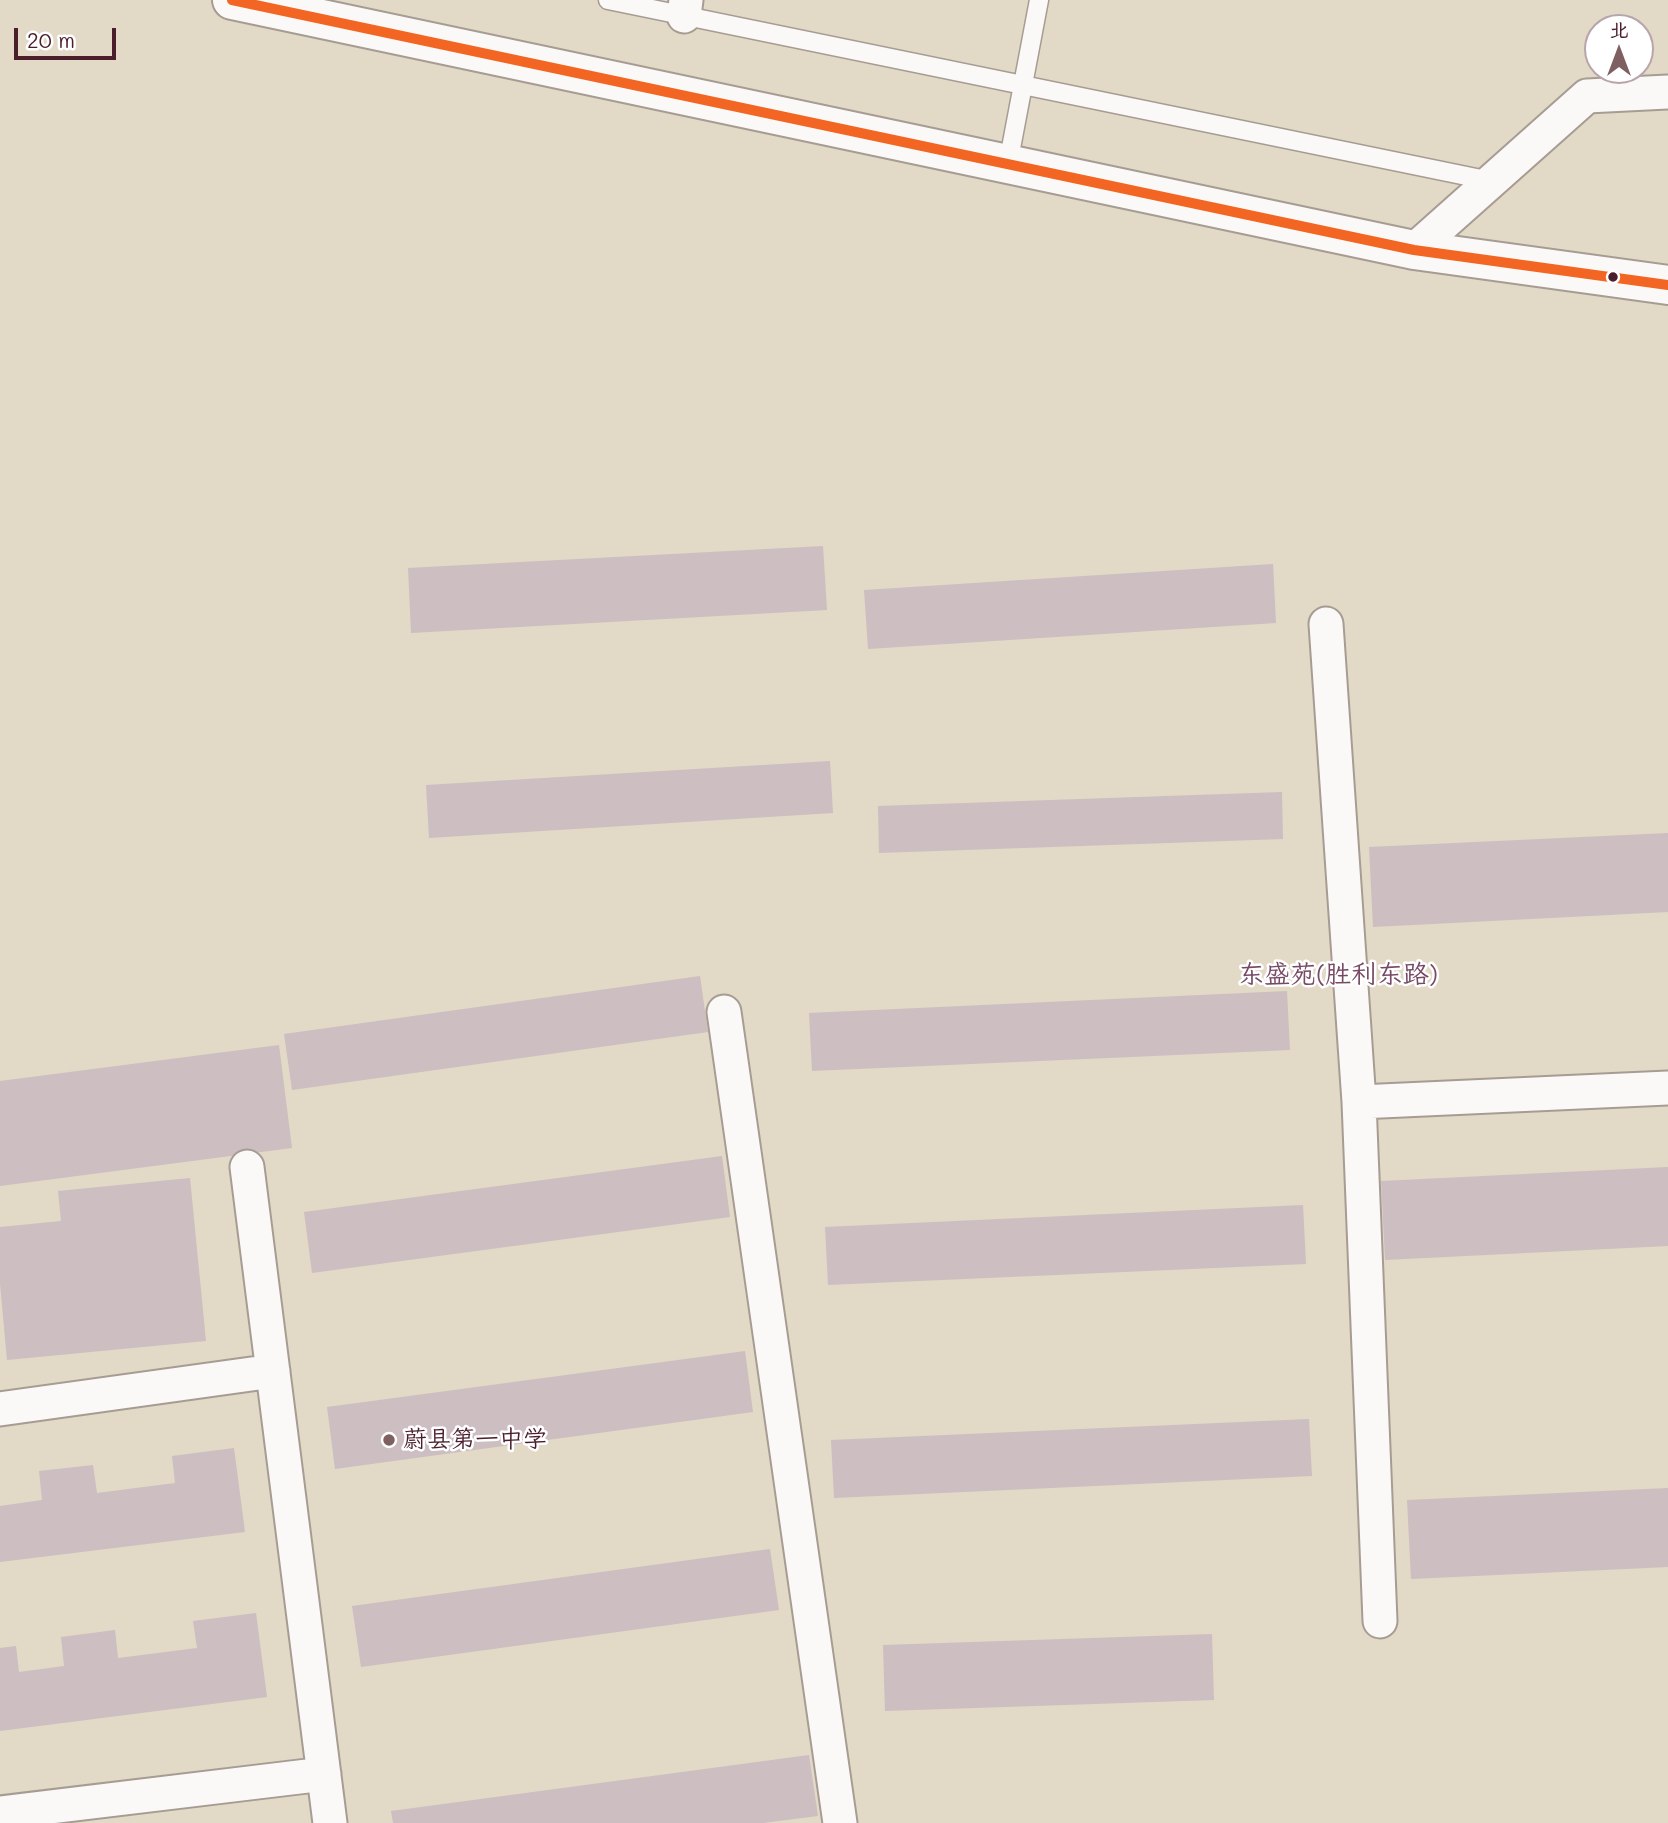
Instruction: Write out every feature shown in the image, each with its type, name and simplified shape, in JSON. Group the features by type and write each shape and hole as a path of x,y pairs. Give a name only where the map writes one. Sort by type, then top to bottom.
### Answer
{"main road":[{"path":"232,0 1414,250 1668,285"}],"street":[{"path":"1414,250 1587,96 1668,92"},
{"path":"1326,624 1359,1102 1380,1621"},
{"path":"724,1012 840,1823"},
{"path":"1359,1102 1668,1088"},
{"path":"247,1167 330,1823"},
{"path":"0,1409 273,1371"},
{"path":"0,1813 324,1774"}],"lane":[{"path":"608,0 685,8 1023,85 1491,181"},
{"path":"1007,164 1039,0"}],"building":[{"path":"823,546 827,610 411,633 408,568"},
{"path":"1273,564 1276,623 868,649 864,590"},
{"path":"830,761 833,813 429,838 426,785"},
{"path":"1282,792 1283,839 879,853 878,806"},
{"path":"1668,833 1668,912 1373,927 1369,847"},
{"path":"700,976 708,1032 292,1090 284,1034"},
{"path":"1287,991 1290,1050 812,1071 809,1013"},
{"path":"279,1045 292,1148 0,1186 0,1081"},
{"path":"722,1156 730,1217 312,1273 304,1212"},
{"path":"1668,1167 1668,1246 1385,1260 1381,1181"},
{"path":"190,1178 206,1341 7,1360 0,1284 0,1227 61,1221 58,1191"},
{"path":"1303,1205 1306,1264 828,1285 825,1227"},
{"path":"745,1351 753,1412 335,1469 327,1407"},
{"path":"1309,1419 1312,1476 834,1498 831,1440"},
{"path":"234,1448 245,1532 0,1562 0,1506 42,1500 39,1471 93,1465 97,1493 175,1483 172,1456"},
{"path":"1668,1488 1668,1567 1411,1579 1407,1500"},
{"path":"770,1549 779,1610 361,1667 352,1606"},
{"path":"256,1613 267,1697 0,1731 0,1648 16,1646 19,1672 64,1666 61,1637 115,1630 118,1658 197,1648 193,1621"},
{"path":"1212,1634 1214,1700 885,1711 883,1645"},
{"path":"809,1755 818,1816 763,1823 393,1823 391,1811"}],"transit line":[{"path":"232,0 1414,250 1668,285"}],"place":[{"name":"蔚县第一中学","path":"389,1440"}],"district":[{"name":"东盛苑(胜利东路)","path":"1338,975"}]}
